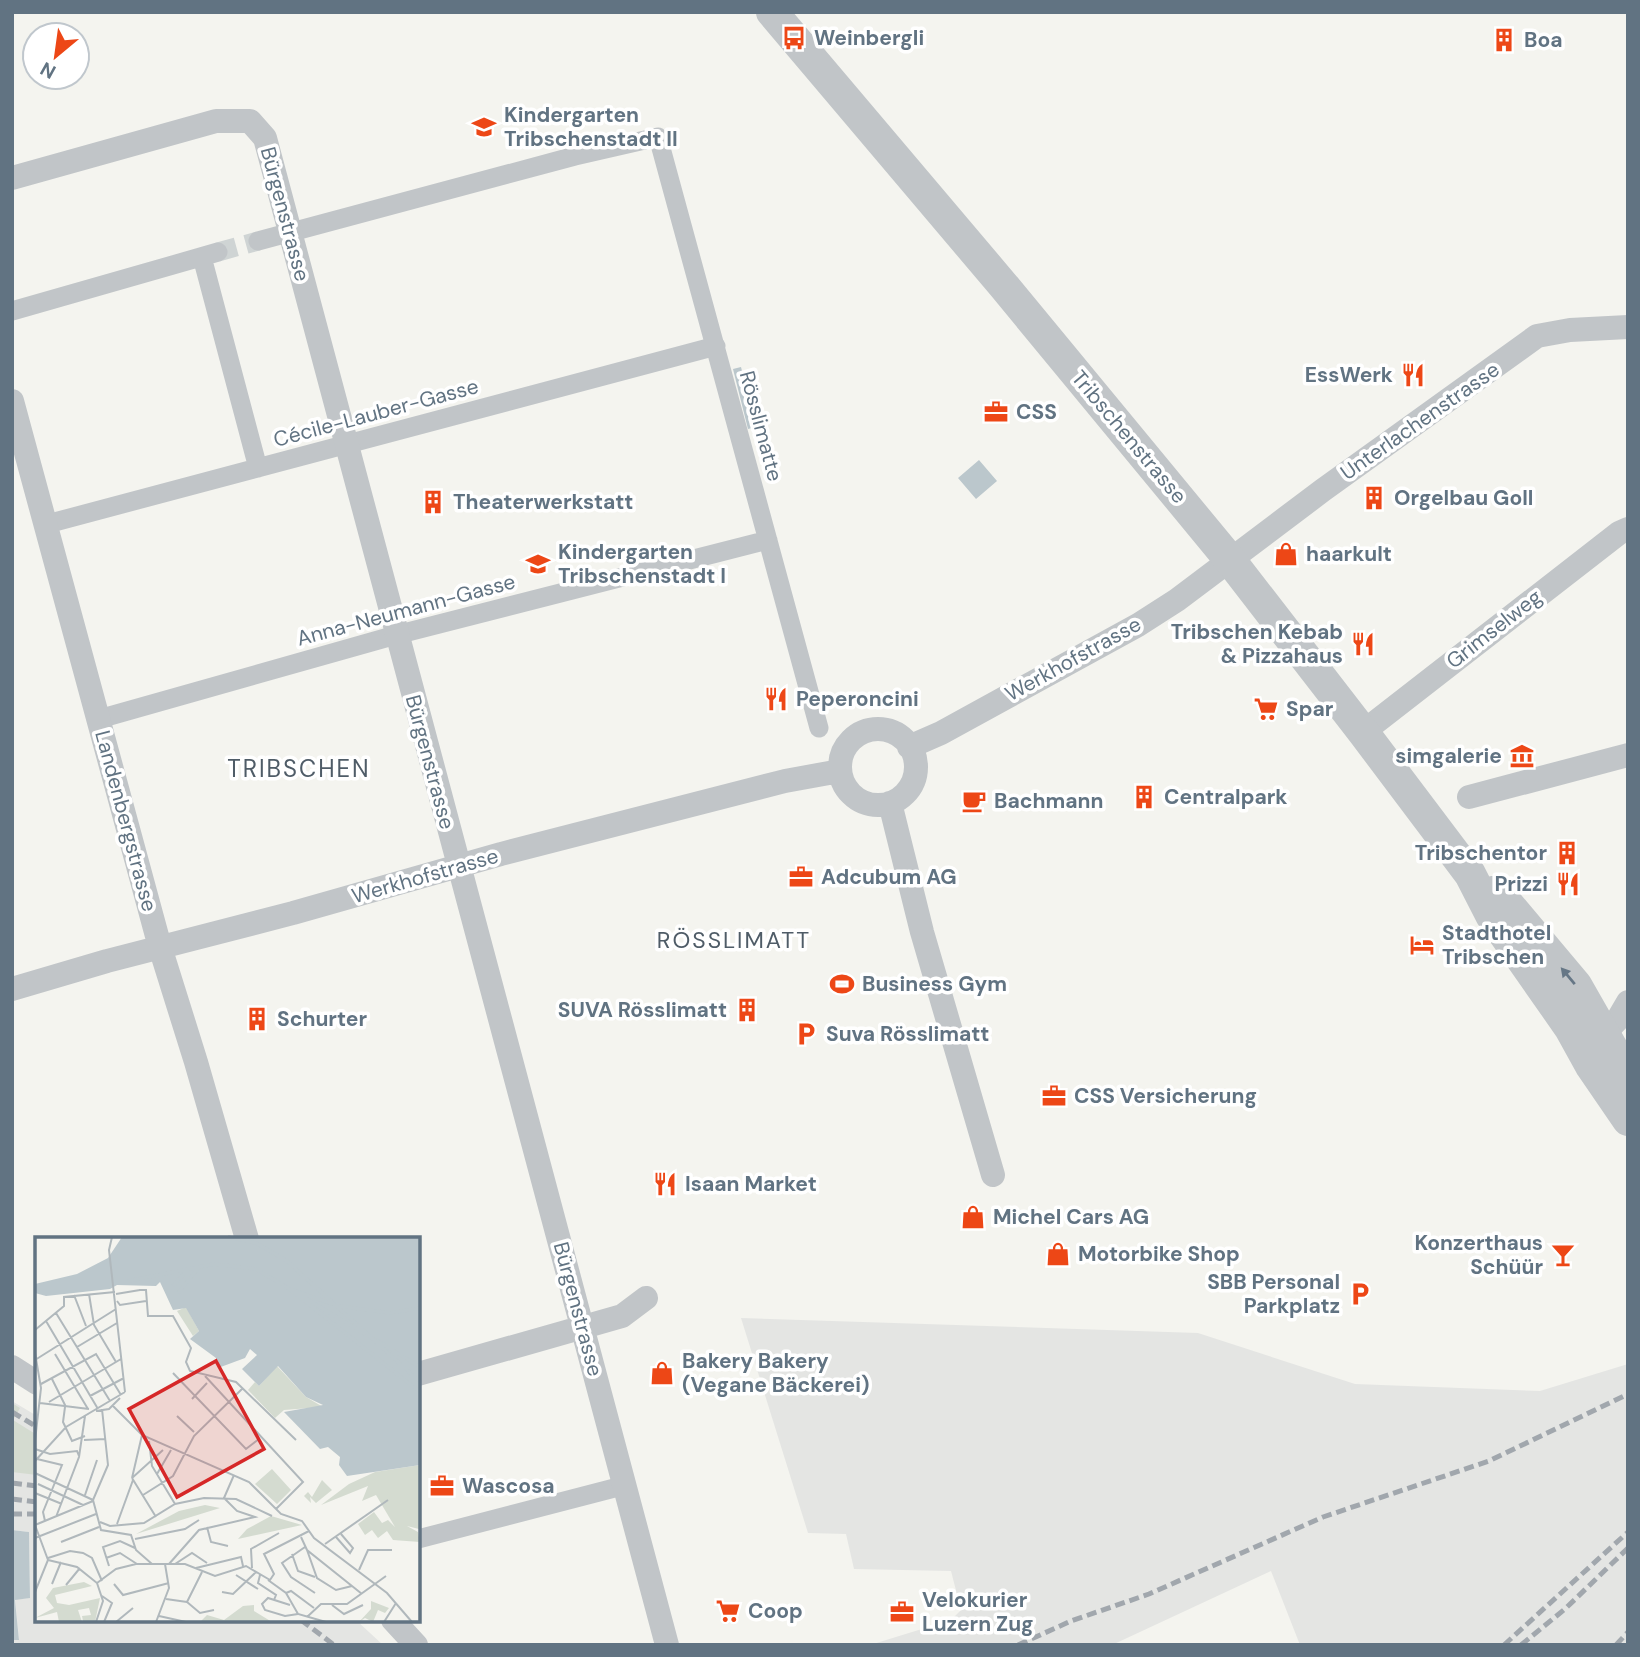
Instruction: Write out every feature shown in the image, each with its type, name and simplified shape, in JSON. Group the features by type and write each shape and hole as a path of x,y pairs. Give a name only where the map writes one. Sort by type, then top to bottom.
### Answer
{"street":[{"name":"Tribschenstrasse","path":"772,12 1003,285 1230,560 1363,732 1470,874 1491,915 1570,1028 1591,1066 1628,1120"},
{"name":"Bürgenstrasse","path":"12,178 216,121 250,121 265,138 667,1645"},
{"name":"Rösslimatte","path":"290,233 575,156 658,137 819,728"},
{"path":"258,241 290,233"},
{"path":"12,311 210,254 258,468"},
{"name":"Unterlachenstrasse","path":"1230,560 1537,336 1570,330 1628,327"},
{"name":"Cécile-Lauber-Gasse","path":"47,524 716,346"},
{"name":"Landenbergstrasse","path":"12,401 160,947 246,1237"},
{"name":"Grimselweg","path":"1363,732 1608,541 1628,529"},
{"name":"Anna-Neumann-Gasse","path":"99,719 396,635 768,540"},
{"name":"Werkhofstrasse","path":"909,747 941,733 1138,625 1230,560"},
{"path":"868,730 891,732 909,747 914,757 914,780 900,798 879,805 856,799 843,782 840,772 842,753 856,736 868,730"},
{"path":"1469,797 1628,755"},
{"name":"Werkhofstrasse","path":"12,989 458,866 785,781 840,772"},
{"path":"890,803 922,932 993,1175"},
{"name":"Tribschenstrasse","path":"1470,874 1507,903 1576,985 1628,1076"},
{"path":"1604,1034 1618,1019 1628,1002"},
{"path":"420,1373 622,1316 646,1297"},
{"path":"12,1367 35,1382"},
{"path":"420,1538 626,1485"},
{"path":"395,1622 416,1645"}],"shaded area":[{"path":"741,367 756,427 748,429 733,369"},
{"path":"979,460 997,481 976,499 958,478"},
{"path":"741,1318 1198,1333 1355,1384 1540,1391 1628,1364 1628,1645 1300,1645 1271,1571 1112,1645 870,1645 951,1620 961,1610 951,1571 854,1569 846,1534 808,1533"},
{"path":"12,1401 35,1415 35,1622 358,1622 383,1645 12,1645 12,1640 19,1639 15,1599 30,1598 29,1532 12,1530"},
{"path":"12,1403 20,1408 13,1420 35,1434 35,1475 12,1472"},
{"path":"12,1530 29,1532 30,1598 15,1600 19,1640 12,1640"}],"tunnel":[{"path":"218,252 258,241"}],"railway":[{"path":"1018,1645 1071,1621 1149,1594 1323,1517 1489,1461 1628,1394"},
{"path":"12,1412 35,1426"},
{"path":"12,1483 35,1486"},
{"path":"12,1499 35,1502"},
{"path":"12,1514 35,1514"},
{"path":"1504,1645 1628,1532"},
{"path":"1521,1645 1565,1609 1628,1548"},
{"path":"304,1622 334,1645"},
{"path":"1616,1645 1628,1632"}],"place":[{"name":"Weinbergli","path":"794,38"},
{"name":"Boa","path":"1504,40"},
{"name":"Kindergarten Tribschenstadt II","path":"484,127"},
{"name":"EssWerk","path":"1413,375"},
{"name":"CSS","path":"996,412"},
{"name":"Orgelbau Goll","path":"1374,498"},
{"name":"Theaterwerkstatt","path":"433,502"},
{"name":"haarkult","path":"1286,554"},
{"name":"Kindergarten Tribschenstadt I","path":"538,564"},
{"name":"Tribschen Kebab & Pizzahaus","path":"1363,644"},
{"name":"Peperoncini","path":"776,699"},
{"name":"Spar","path":"1266,709"},
{"name":"simgalerie","path":"1522,756"},
{"name":"Centralpark","path":"1144,797"},
{"name":"Bachmann","path":"974,801"},
{"name":"Tribschentor","path":"1567,853"},
{"name":"Adcubum AG","path":"801,877"},
{"name":"Prizzi","path":"1568,884"},
{"name":"Stadthotel Tribschen","path":"1422,945"},
{"name":"Business Gym","path":"842,984"},
{"name":"SUVA Rösslimatt","path":"747,1010"},
{"name":"Schurter","path":"257,1019"},
{"name":"Suva Rösslimatt","path":"806,1034"},
{"name":"CSS Versicherung","path":"1054,1096"},
{"name":"Isaan Market","path":"665,1184"},
{"name":"Michel Cars AG","path":"973,1217"},
{"name":"Motorbike Shop","path":"1058,1254"},
{"name":"Konzerthaus Schüür","path":"1563,1255"},
{"name":"SBB Personal Parkplatz","path":"1360,1294"},
{"name":"Bakery Bakery (Vegane Bäckerei)","path":"662,1373"},
{"name":"Wascosa","path":"442,1486"},
{"name":"Coop","path":"728,1611"},
{"name":"Velokurier Luzern Zug","path":"902,1612"}],"district":[{"name":"TRIBSCHEN","path":"299,769"},
{"name":"RÖSSLIMATT","path":"734,940"}]}
